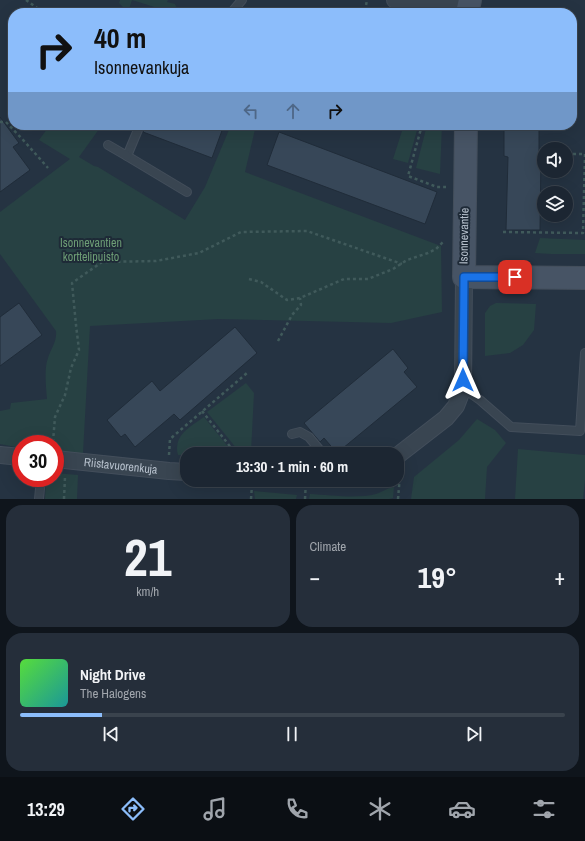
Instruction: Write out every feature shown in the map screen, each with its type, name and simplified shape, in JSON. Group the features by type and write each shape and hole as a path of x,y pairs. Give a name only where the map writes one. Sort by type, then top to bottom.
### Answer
{"street":[{"path":"395,0 468,7"},
{"name":"Isonnevantie","path":"463,388 466,130"},
{"path":"464,277 585,278"},
{"path":"404,451 446,418 456,406 463,388"},
{"path":"0,456 12,457"},
{"name":"Riistavuorenkuja","path":"64,460 180,472"}],"lane":[{"path":"235,8 242,0"},
{"path":"128,156 138,130"},
{"path":"108,145 187,192"},
{"path":"585,354 580,431 585,439"},
{"path":"463,388 480,400 511,427 580,431"},
{"path":"292,434 300,432 309,438 317,447"},
{"path":"39,499 40,487"}],"path":[{"path":"26,0 37,8"},
{"path":"14,130 48,168"},
{"path":"421,130 408,176 437,187 444,187"},
{"path":"503,232 583,233 585,154 573,154"},
{"path":"54,435 55,417 65,395 71,368 79,350 72,283 102,262 156,261 199,252 241,232 307,231 402,264"},
{"path":"249,279 261,282 287,300 300,298 344,279 368,279 393,269 407,260 436,249 447,237"},
{"path":"278,341 292,315 301,305 300,298"},
{"path":"169,471 170,439 247,373"},
{"path":"202,411 230,447"},
{"path":"63,487 64,499"},
{"path":"251,499 252,487"},
{"path":"305,499 306,487"},
{"path":"398,499 399,487"}],"green space":[{"path":"120,0 132,0 129,8 124,8 119,3"},
{"path":"132,0 168,0 167,2 175,4 177,8 158,8"},
{"name":"Isonnevantien korttelipuisto","path":"46,130 98,130 79,157 185,220 205,187 229,130 255,130 245,172 441,246 442,312 391,323 219,319 90,326 83,453 64,452 64,435 12,435 12,446 0,444 0,411 10,409 11,403 47,399 46,367 55,342 56,331 0,254 0,212 70,159 39,140"},
{"path":"417,130 408,163 393,159 402,131"},
{"path":"426,130 442,130 440,174 416,168"},
{"path":"540,238 585,240 585,254 535,253"},
{"path":"496,303 536,304 534,330 523,345 510,353 485,356 485,313 490,306"},
{"path":"246,383 254,393 251,447 235,447 207,412"},
{"path":"204,417 228,447 180,447 180,455 178,455 178,442 180,437 188,428"},
{"path":"477,419 495,430 506,443 487,467 485,499 411,499 414,477 459,440"},
{"path":"518,449 585,455 583,499 515,499"},
{"path":"64,474 78,475 77,499 45,499 46,487 64,487"},
{"path":"394,487 393,498 389,499 309,499 310,494 360,496 376,494"},
{"path":"254,491 297,495 296,499 255,499"}],"building":[{"path":"0,117 8,130 19,143 13,147 30,170 0,192"},
{"path":"144,130 222,130 212,158 143,132"},
{"path":"504,130 539,130 539,142 537,142 537,178 541,178 541,186 537,186 537,222 540,222 540,230 506,230 508,157 504,156"},
{"path":"279,132 437,192 425,224 267,165"},
{"path":"19,303 42,335 0,366 0,317"},
{"path":"235,327 257,353 180,420 174,414 135,447 125,434 121,437 107,420 152,381 160,391"},
{"path":"393,349 408,368 404,372 417,387 344,447 332,447 324,438 320,442 304,423"}],"route":[{"path":"463,380 464,277 515,277"}]}
